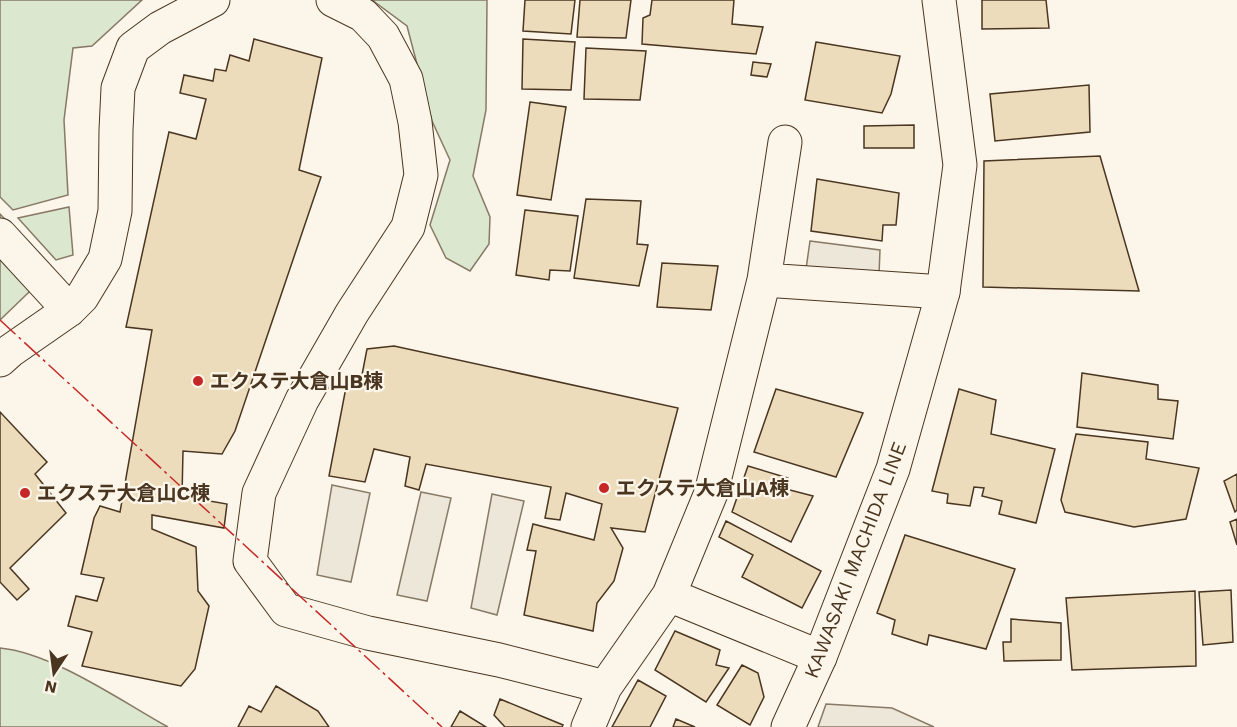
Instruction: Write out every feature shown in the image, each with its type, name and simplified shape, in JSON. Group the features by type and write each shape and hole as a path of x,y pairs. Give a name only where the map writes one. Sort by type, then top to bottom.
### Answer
{"street":[{"path":"0,360 69,310 82,297 105,259 115,211 118,88 133,48 160,28 213,0"},
{"path":"333,0 363,15 383,36 406,79 415,122 421,176 408,227 352,313 302,400 259,493 250,561 286,610 368,633 499,660 605,687"},
{"name":"KAWASAKI MACHIDA LINE","path":"788,727 820,657 893,469 943,292 960,165 939,0"},
{"path":"588,727 605,687 669,595 711,493 764,280 785,142"},
{"path":"0,235 69,310"},
{"path":"764,280 943,292"},
{"path":"669,595 820,657"}],"green space":[{"path":"0,0 142,0 92,46 73,48 64,120 68,195 13,210 0,197"},
{"path":"372,0 487,0 486,110 473,176 490,217 489,244 470,271 446,258 430,225 450,160 432,121 407,26"},
{"path":"69,207 73,255 56,260 18,218"},
{"path":"0,214 53,269 0,320"},
{"path":"0,648 21,652 64,668 168,727 0,727"}],"shaded area":[{"path":"810,241 880,250 879,275 806,269"},
{"path":"332,485 370,493 351,582 317,575"},
{"path":"421,492 451,498 427,601 397,595"},
{"path":"492,494 524,501 497,615 471,608"},
{"path":"826,704 892,708 934,727 818,727"}],"building":[{"path":"525,0 575,0 571,34 523,31"},
{"path":"580,0 631,0 626,38 577,37"},
{"path":"652,0 734,0 732,24 763,27 756,54 642,44 643,18 650,15"},
{"path":"982,0 1046,0 1049,28 982,29"},
{"name":"エクステ大倉山B棟","path":"254,39 322,58 299,170 321,177 235,431 222,454 183,451 182,496 227,504 224,528 152,515 152,529 196,547 198,591 209,606 195,669 181,686 82,666 92,632 68,626 76,596 97,601 104,578 81,574 94,518 100,506 120,512 152,330 126,327 169,132 196,139 206,99 180,93 184,75 213,81 215,69 226,71 230,55 249,61"},
{"path":"523,39 575,42 571,90 522,89"},
{"path":"816,42 900,56 891,94 882,113 805,100"},
{"path":"586,48 646,51 640,100 584,99"},
{"path":"753,62 771,64 767,77 751,75"},
{"path":"1089,85 1090,132 995,141 990,94"},
{"path":"530,102 566,107 551,200 517,195"},
{"path":"914,125 914,148 864,148 864,126"},
{"path":"1100,156 1139,291 983,287 984,161"},
{"path":"817,179 899,193 896,225 883,225 882,241 811,231"},
{"path":"586,199 641,201 637,244 648,245 639,286 574,278"},
{"path":"525,210 578,216 570,271 550,270 549,280 516,275"},
{"path":"662,263 718,266 711,310 657,307"},
{"name":"エクステ大倉山A棟","path":"394,346 678,408 645,532 611,528 623,548 614,581 597,603 593,631 524,615 536,551 527,550 533,524 594,540 602,504 566,493 560,520 545,518 551,487 426,464 419,490 405,486 410,457 374,449 365,482 329,476 348,377 361,380 367,349"},
{"path":"1082,373 1158,385 1158,399 1178,401 1173,439 1077,427"},
{"path":"776,389 863,413 836,477 754,452"},
{"path":"959,389 996,400 991,434 1055,449 1036,523 999,514 1002,501 982,496 984,488 974,487 970,506 947,503 948,494 932,491"},
{"name":"エクステ大倉山C棟","path":"0,412 47,462 35,474 66,513 10,568 29,589 17,600 0,582"},
{"path":"1076,434 1148,442 1146,459 1199,468 1186,519 1134,527 1065,512 1061,500"},
{"path":"748,466 788,478 786,489 813,496 791,542 732,512"},
{"path":"1237,474 1237,510 1235,512 1224,481"},
{"path":"1237,519 1237,545 1230,522"},
{"path":"726,521 821,571 802,608 742,577 753,555 719,537"},
{"path":"905,535 1015,569 986,649 929,635 927,645 892,634 895,620 877,613"},
{"path":"1231,590 1233,642 1203,645 1199,592"},
{"path":"1195,591 1196,666 1072,670 1066,598"},
{"path":"1011,619 1061,623 1061,660 1004,661 1003,642 1011,642"},
{"path":"675,631 720,650 716,665 729,668 706,702 655,670"},
{"path":"742,665 758,673 764,697 750,725 717,705"},
{"path":"638,680 666,696 650,727 612,727"},
{"path":"276,686 318,711 329,727 238,727 249,706 261,712"},
{"path":"500,699 563,725 562,727 505,727 494,715"},
{"path":"460,711 486,727 451,727"},
{"path":"676,719 695,727 673,727"}],"power":[{"path":"0,320 442,727"}],"place":[{"name":"エクステ大倉山B棟","path":"198,381"},
{"name":"エクステ大倉山A棟","path":"604,488"},
{"name":"エクステ大倉山C棟","path":"25,493"}]}
